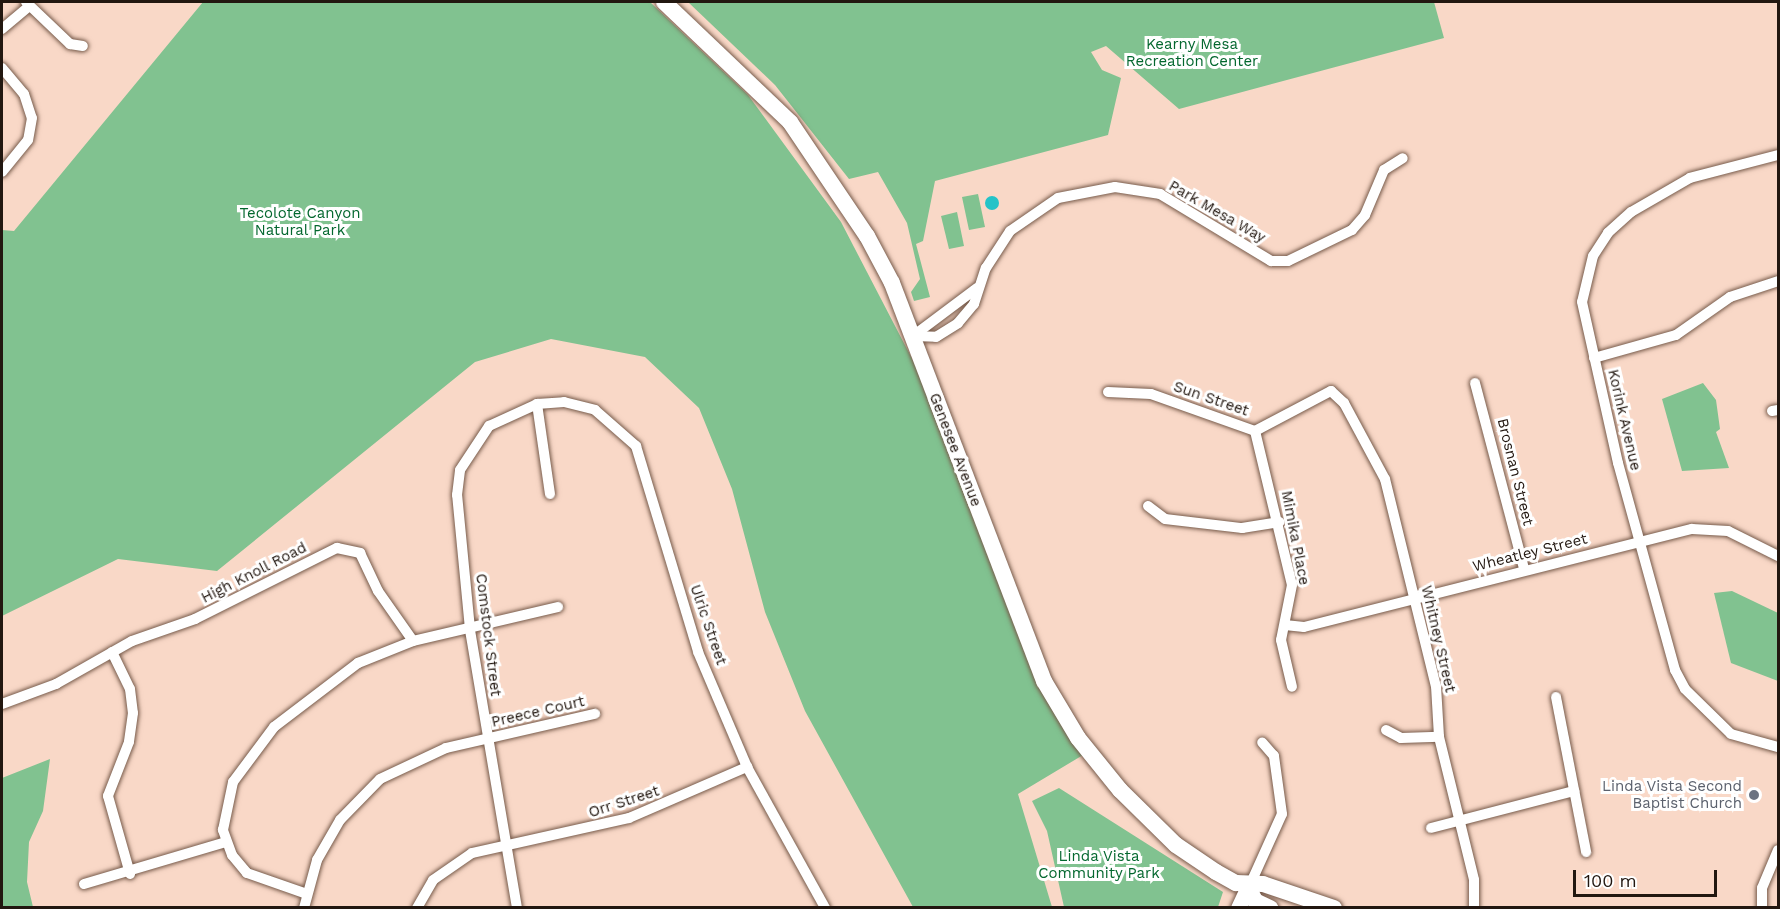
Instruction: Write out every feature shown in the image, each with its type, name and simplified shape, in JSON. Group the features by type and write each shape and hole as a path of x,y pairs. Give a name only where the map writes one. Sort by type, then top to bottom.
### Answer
{"main road":[{"name":"Genesee Avenue","path":"664,2 790,122 867,236 913,336 1044,681 1078,738 1120,790 1176,845 1248,887 1255,901 1270,908"},
{"name":"Genesee Avenue","path":"1248,887 1263,884 1334,908"}],"street":[{"path":"2,29 27,4 70,44 83,46"},
{"path":"2,68 24,94 32,118 28,140 2,172"},
{"name":"Korink Avenue","path":"1779,155 1726,165 1683,182 1608,233 1585,273 1582,302 1638,541 1685,689 1742,741 1779,747"},
{"name":"Park Mesa Way","path":"913,336 936,338 958,323 974,304 977,288 997,249 1024,218 1058,198 1095,188 1160,195 1271,261 1288,261 1352,230 1365,215 1384,170 1402,158"},
{"path":"1594,358 1676,335 1730,297 1779,281"},
{"name":"Park Mesa Way","path":"913,336 977,288"},
{"name":"Brosnan Street","path":"1475,383 1524,569"},
{"name":"Sun Street","path":"1108,393 1151,394 1255,431 1331,391"},
{"name":"Whitney Street","path":"1331,391 1385,479 1436,686 1439,737 1474,880 1474,908"},
{"name":"Ulric Street","path":"537,404 564,402 595,410 636,446 698,652 747,767 825,908"},
{"path":"537,404 550,494"},
{"name":"Comstock Street","path":"518,908 504,847 486,739 470,629 457,495 460,470 489,426 537,404"},
{"name":"Mimika Place","path":"1255,431 1280,522 1292,585 1281,640 1292,687"},
{"path":"1148,506 1165,519 1242,528 1280,522"},
{"name":"Wheatley Street","path":"1285,625 1304,627 1524,569 1638,541 1706,528 1728,531 1779,556"},
{"name":"High Knoll Road","path":"2,704 56,684 112,652 235,601 294,567 351,547 367,562 378,591 413,641"},
{"path":"307,894 247,873 226,842 223,814 233,782 274,727 331,679 413,641 558,608"},
{"path":"112,652 130,689 133,713 129,742 108,796 130,874"},
{"path":"1556,697 1586,852"},
{"name":"Preece Court","path":"304,908 317,860 340,820 380,779 418,758 486,739 595,714"},
{"path":"1386,730 1401,738 1439,737"},
{"path":"1238,908 1282,814 1274,756 1263,742"},
{"name":"Orr Street","path":"417,908 433,880 454,863 504,847 629,818 747,767"},
{"path":"1431,828 1574,790"},
{"path":"84,884 130,874 226,842"},
{"path":"1762,908 1762,888 1779,850"}],"green space":[{"name":"Tecolote Canyon Natural Park","path":"203,2 650,2 748,95 841,222 920,374 1034,670 1083,755 1018,794 1052,907 913,907 805,711 765,612 732,489 699,408 645,357 551,339 475,362 217,571 118,559 2,616 2,230 14,231"},
{"name":"Kearny Mesa Recreation Center","path":"688,2 1434,2 1444,38 1179,109 1106,46 1091,52 1102,70 1121,78 1108,135 935,181 923,241 916,244 930,297 914,301 911,292 920,279 907,223 878,172 849,179 775,85"},
{"path":"978,194 985,227 969,230 962,197"},
{"path":"957,212 964,246 949,249 941,216"},
{"path":"1703,383 1716,400 1720,429 1716,432 1729,468 1682,471 1662,399"},
{"path":"1732,591 1778,613 1778,681 1731,663 1714,593"},
{"path":"50,759 43,811 29,842 27,882 33,907 2,907 2,778"},
{"name":"Linda Vista Community Park","path":"1059,788 1223,892 1218,907 1064,907 1047,831 1032,801"}],"water":[{"path":"989,196 995,196 999,203 995,210 989,210 985,206 985,200"}],"place":[{"name":"Linda Vista Second Baptist Church","path":"1754,795"}]}
